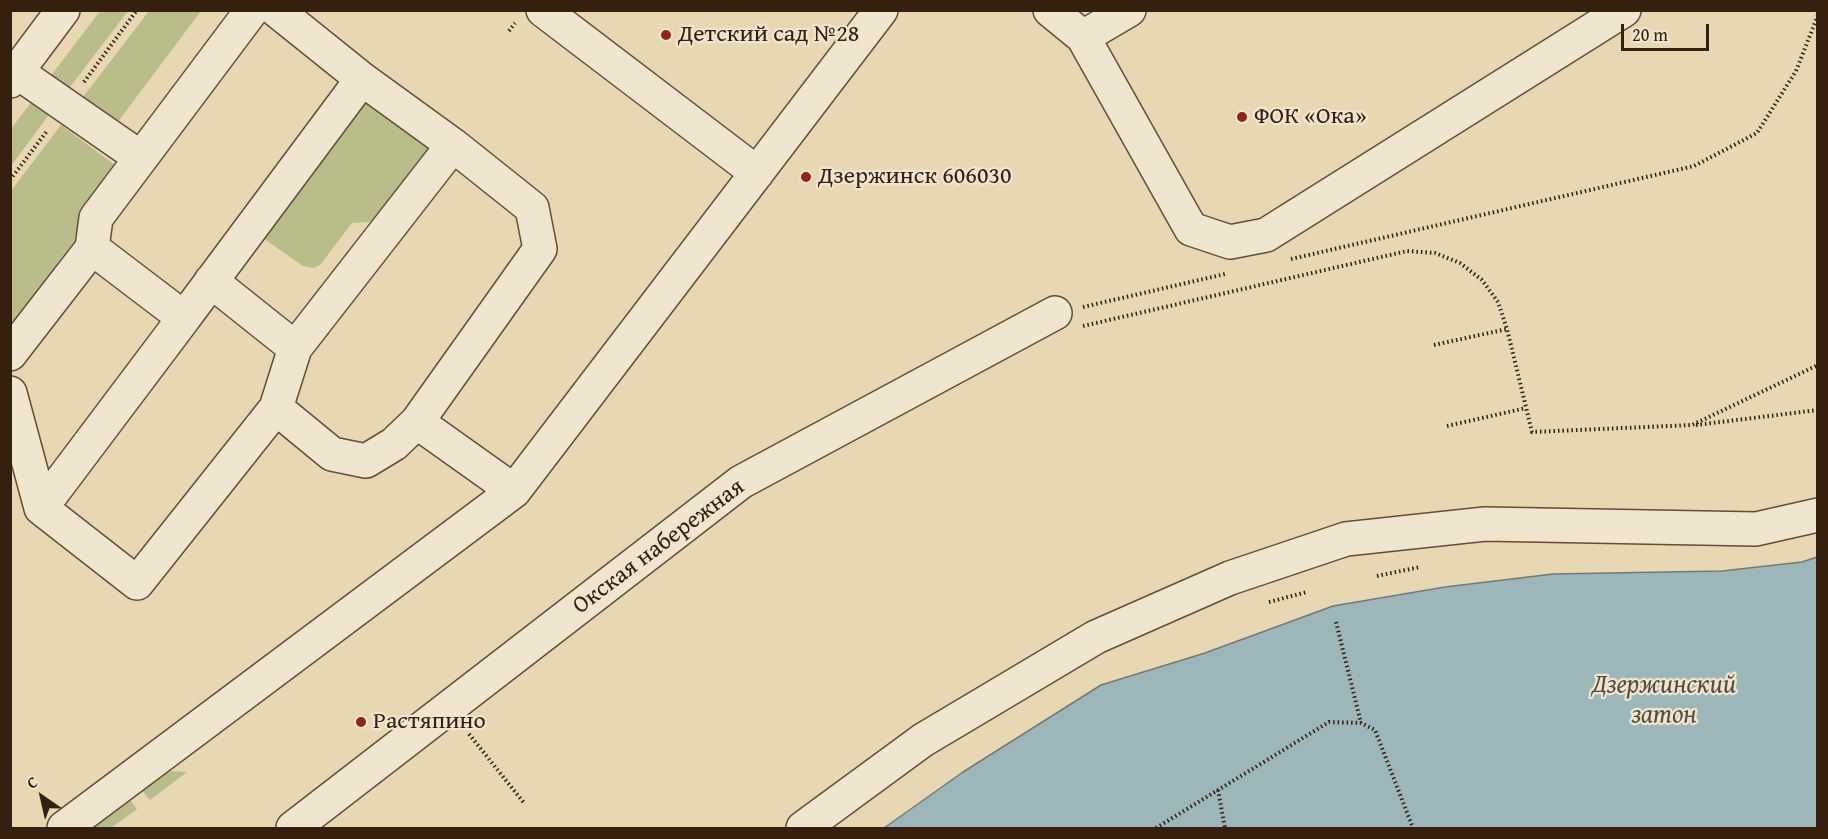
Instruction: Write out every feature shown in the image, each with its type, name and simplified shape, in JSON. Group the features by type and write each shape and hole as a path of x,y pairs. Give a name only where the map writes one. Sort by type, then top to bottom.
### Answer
{"street":[{"path":"63,10 14,76 141,158"},
{"path":"10,354 92,248 96,218 252,10"},
{"path":"276,10 532,208 540,249 417,422 394,444 366,461 332,454 276,408"},
{"path":"543,10 757,173"},
{"path":"64,828 514,491 881,10"},
{"path":"1050,10 1083,38 1191,229 1230,242 1266,235 1624,10"},
{"path":"1083,38 1129,10"},
{"path":"41,508 363,79"},
{"path":"10,393 41,508 136,583 276,408 295,348 453,145"},
{"path":"92,248 184,318"},
{"path":"211,281 295,348"},
{"name":"Окская набережная","path":"294,828 741,482 1064,321"},
{"path":"417,422 514,491"},
{"path":"803,828 923,740 1096,637 1230,578 1346,540 1485,524 1756,529 1818,515"}],"path":[{"path":"1287,260 1694,166 1757,133 1796,71 1818,15"},
{"path":"1064,321 1407,251 1435,253 1460,263 1475,274 1498,302 1507,329 1532,432 1692,425 1818,410"},
{"path":"1064,321 1229,273"},
{"path":"1434,345 1507,329"},
{"path":"1692,425 1818,365"},
{"path":"1447,426 1526,408"},
{"path":"1377,576 1420,567"},
{"path":"1269,602 1307,592"},
{"path":"1336,622 1361,723"},
{"path":"1156,828 1329,722 1361,723 1375,730 1413,828"},
{"path":"469,734 524,803"},
{"path":"1218,790 1225,828"}],"green space":[{"path":"100,11 128,11 64,95 47,81"},
{"path":"149,11 201,11 117,123 83,97"},
{"path":"370,97 429,140 433,154 385,221 352,223 320,265 314,268 303,266 261,234 360,100"},
{"path":"34,99 51,112 11,166 10,130"},
{"path":"61,125 119,168 82,218 74,241 11,324 10,192"},
{"path":"154,770 187,772 150,800 136,783"},
{"path":"124,792 137,809 111,828 78,828"}],"water":[{"name":"Дзержинский затон","path":"1817,557 1817,828 884,828 963,772 1101,685 1205,653 1333,606 1445,587 1553,574 1722,571 1802,562"}],"place":[{"name":"Детский сад №28","path":"666,35"},
{"name":"ФОК «Ока»","path":"1242,117"},
{"name":"Дзержинск 606030","path":"806,177"},
{"name":"Растяпино","path":"361,722"}]}
